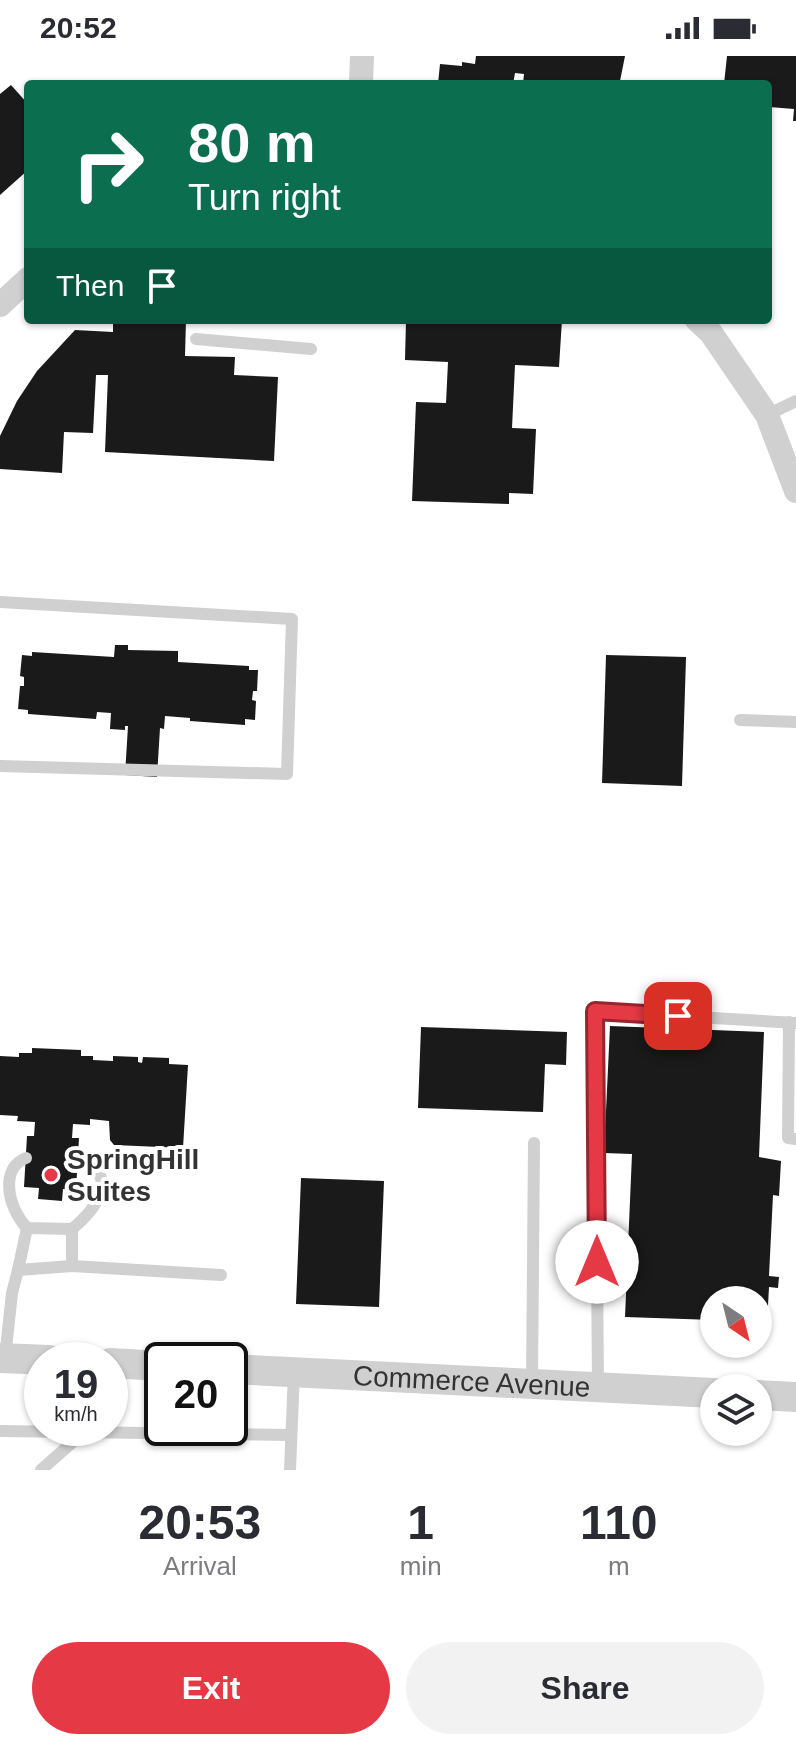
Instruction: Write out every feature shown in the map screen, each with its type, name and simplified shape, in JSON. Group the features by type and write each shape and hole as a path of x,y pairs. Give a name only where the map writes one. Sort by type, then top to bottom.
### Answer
{"street":[{"path":"361,80 362,56"},
{"path":"0,305 24,283"},
{"path":"701,324 711,333 767,415 794,480"},
{"path":"2,1358 24,1359"},
{"name":"Commerce Avenue","path":"248,1370 700,1392"},
{"path":"772,1396 796,1397"}],"lane":[{"path":"196,339 311,349"},
{"path":"767,415 796,401"},
{"path":"0,602 292,619 287,774 0,766"},
{"path":"740,720 796,722"},
{"path":"598,1387 595,1011 792,1023 788,1138 796,1139"},
{"path":"532,1384 534,1143"},
{"path":"26,1158 13,1161 6,1169 3,1182 15,1215 27,1228 72,1229 97,1205 102,1190 99,1174 92,1166 78,1162"},
{"path":"2,1358 12,1293 27,1228"},
{"path":"72,1229 72,1266"},
{"path":"18,1270 72,1266 221,1275"},
{"path":"290,1470 294,1372"},
{"path":"0,1431 24,1431"},
{"path":"128,1434 291,1442"},
{"path":"41,1470 68,1446"}],"building":[{"path":"476,56 625,56 620,80 523,80 524,74 515,73 514,80 438,80 440,64 475,64"},
{"path":"727,56 796,56 796,121 793,121 794,109 772,107 772,80 724,80"},
{"path":"11,85 24,100 24,174 0,195 0,94"},
{"path":"113,324 186,324 185,356 235,357 234,375 278,377 274,461 105,452 108,375 96,375 93,433 64,432 62,473 0,469 0,436 17,401 37,371 75,330 113,332"},
{"path":"406,324 562,324 559,367 515,365 512,428 536,429 533,494 509,493 509,504 412,501 416,402 446,403 448,362 405,360"},
{"path":"115,645 128,645 128,650 178,651 178,662 249,666 249,670 258,670 257,691 253,691 252,700 256,701 255,720 245,719 245,725 165,716 164,729 160,728 157,777 125,775 128,726 125,730 110,729 111,713 97,712 96,719 28,714 28,710 18,709 20,686 24,686 24,677 20,676 22,655 32,656 32,652 114,657"},
{"path":"606,655 686,657 682,786 602,783"},
{"path":"610,1026 764,1032 759,1157 781,1161 779,1196 773,1195 769,1276 779,1277 778,1288 700,1286 700,1320 625,1317 632,1154 604,1153"},
{"path":"421,1027 567,1032 566,1065 545,1064 543,1112 418,1108"},
{"path":"32,1048 81,1050 81,1056 93,1056 93,1060 113,1061 113,1056 138,1057 138,1062 142,1063 143,1057 169,1058 169,1064 188,1065 183,1148 114,1145 110,1140 109,1121 90,1119 90,1125 73,1124 72,1138 79,1138 76,1190 63,1189 62,1201 38,1199 39,1188 24,1187 27,1136 34,1136 35,1122 17,1121 18,1116 0,1115 0,1056 19,1057 19,1053 32,1053"},
{"path":"301,1178 384,1181 379,1307 296,1304"}],"place":[{"name":"SpringHill Suites","path":"51,1175"}],"route":[{"path":"597,1262 595,1011 678,1016"}]}
